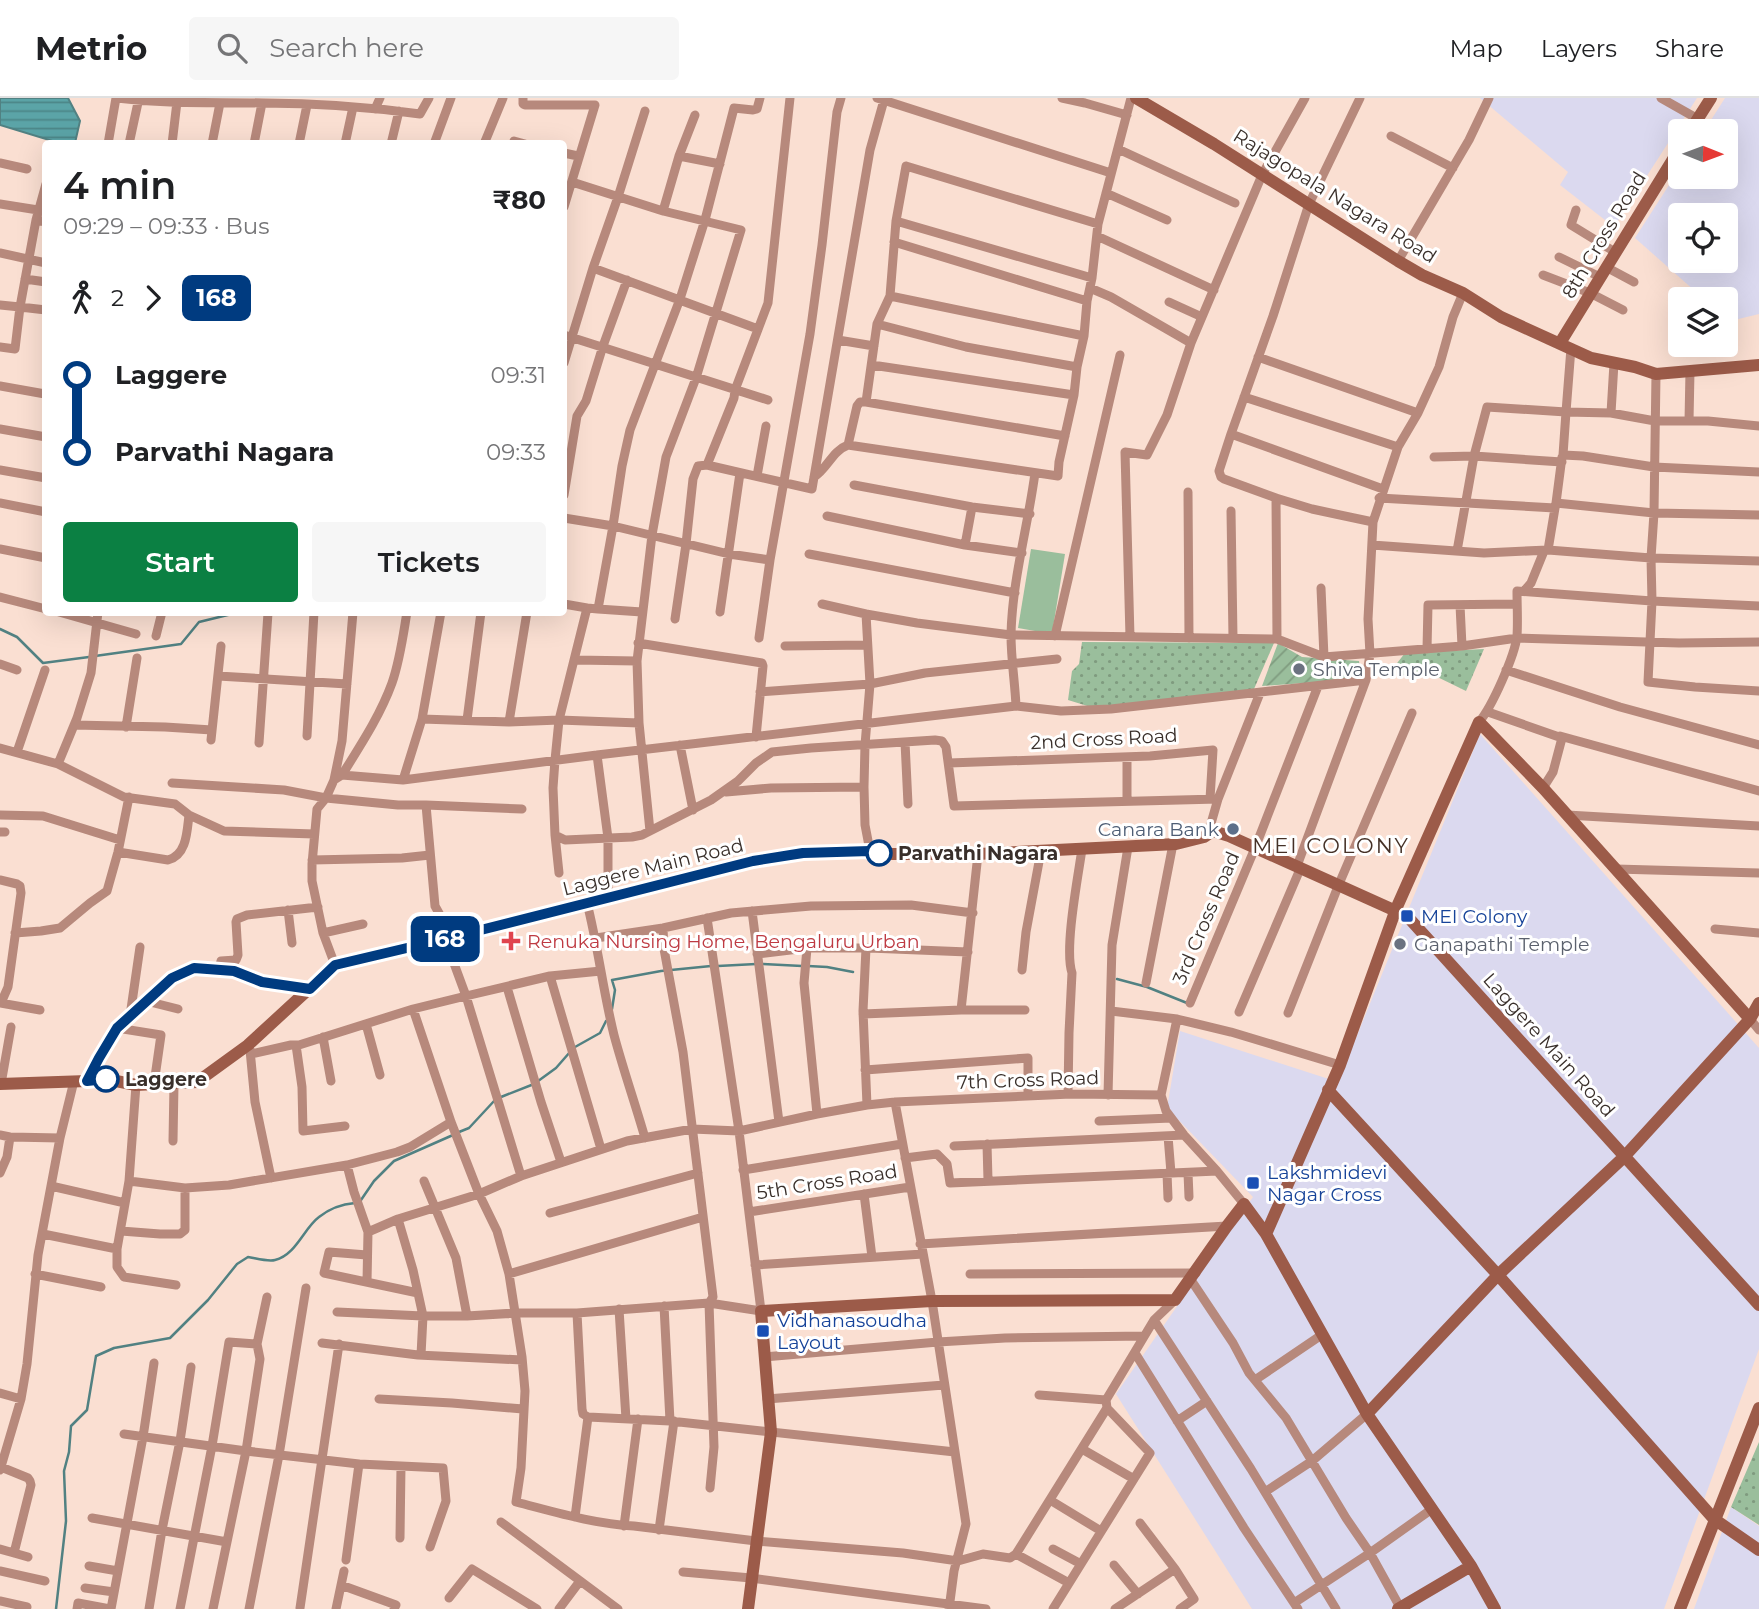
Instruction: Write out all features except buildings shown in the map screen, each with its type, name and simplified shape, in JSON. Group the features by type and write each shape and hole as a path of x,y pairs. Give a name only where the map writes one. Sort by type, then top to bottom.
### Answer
{"street":[{"path":"109,140 117,98 220,103 290,101 307,105 332,102 353,107 420,114 429,98"},
{"path":"375,109 380,98"},
{"path":"436,140 451,98"},
{"path":"486,140 503,98"},
{"path":"523,98 525,105 595,105 567,195"},
{"path":"598,609 628,441 680,299 705,220 734,108 757,109 760,98"},
{"path":"707,465 768,303 790,98"},
{"path":"760,638 770,560 810,334 841,98"},
{"path":"1064,98 1127,116"},
{"path":"1130,637 1125,452 1147,455 1167,415 1191,343 1262,175 1305,98"},
{"path":"1360,98 1309,204 1219,471 1221,477 1276,498 1373,522"},
{"path":"1398,261 1469,140 1489,98"},
{"path":"1661,98 1698,119 1711,98"},
{"path":"130,140 138,99"},
{"path":"675,619 698,466 707,465 812,489 880,99 1111,173"},
{"path":"814,477 837,451 848,445 1058,476 1084,337 1098,224 1127,116 1141,100"},
{"name":"Rajagopala Nagara Road","path":"1141,100 1422,275 1463,293 1501,317 1591,358 1656,374 1759,365"},
{"path":"172,101 172,140"},
{"path":"213,140 220,103"},
{"path":"255,140 262,103"},
{"path":"300,140 307,105"},
{"path":"346,140 353,107"},
{"path":"392,140 399,111"},
{"path":"645,111 618,197 567,337 603,346 654,366 768,400"},
{"path":"663,211 695,115"},
{"path":"1391,136 1452,168"},
{"path":"1118,149 1235,204"},
{"path":"567,154 578,156"},
{"path":"680,156 720,163"},
{"path":"0,163 27,169"},
{"path":"866,402 877,324 890,296 896,221 906,166 1098,224"},
{"name":"8th Cross Road","path":"1566,346 1590,293 1668,167"},
{"path":"572,182 663,211 741,230 696,378 666,457 652,535 637,662 641,750 650,831"},
{"path":"1106,193 1167,220"},
{"path":"0,204 40,217 25,279 15,349 0,347"},
{"path":"1576,209 1571,225 1615,252"},
{"path":"896,221 1091,283 1191,343"},
{"path":"1097,236 1213,290"},
{"path":"894,242 1087,301"},
{"path":"0,253 42,262"},
{"path":"1559,257 1634,282"},
{"path":"593,268 758,329"},
{"path":"1543,275 1590,293 1623,310"},
{"path":"25,279 42,281"},
{"path":"567,477 577,416 586,401 627,280"},
{"path":"1239,1012 1299,867 1366,680 1370,654 1368,619 1373,522 1398,447 1418,413 1439,367 1453,317 1463,293"},
{"path":"890,296 1084,337"},
{"path":"1169,302 1202,317"},
{"path":"0,305 42,310"},
{"path":"877,324 967,346 1077,367"},
{"path":"838,340 874,346"},
{"path":"1524,591 1531,583 1546,550 1556,506 1566,412 1566,346"},
{"path":"1055,636 1120,355"},
{"path":"1258,357 1418,413"},
{"path":"1611,413 1614,363"},
{"path":"872,365 1073,395"},
{"path":"1689,421 1690,371"},
{"path":"1656,374 1648,682 1759,691"},
{"path":"0,386 42,393"},
{"path":"1244,397 1398,447"},
{"path":"848,445 860,402 1065,436"},
{"path":"1457,551 1474,456 1487,407 1611,413 1655,421 1759,426"},
{"path":"757,477 766,426"},
{"path":"0,429 42,436"},
{"path":"1230,433 1381,494 1465,503 1654,513 1759,515"},
{"path":"1434,457 1583,456 1654,467 1759,472"},
{"path":"0,470 42,477"},
{"path":"720,612 740,473"},
{"path":"1016,706 1012,635 1015,593 1035,473"},
{"path":"854,485 972,507 1030,514"},
{"path":"1188,492 1189,638"},
{"path":"1276,498 1277,639"},
{"path":"0,503 42,511"},
{"path":"965,545 972,507"},
{"path":"1231,511 1233,638"},
{"path":"827,516 965,545 1022,553"},
{"path":"567,518 613,526 729,554 770,560"},
{"path":"1372,545 1484,553 1546,550 1651,558 1759,561"},
{"path":"0,549 42,557"},
{"path":"809,554 1015,593"},
{"path":"1321,588 1324,657"},
{"path":"1266,1234 1340,1066 1396,909 1479,722 1488,712 1506,670 1517,638 1517,591 1759,607"},
{"path":"0,597 42,608"},
{"path":"822,604 866,614 1012,635 1277,639 1324,657 1462,646 1517,638 1759,642"},
{"path":"1427,649 1428,606 1517,604"},
{"path":"567,605 642,612"},
{"path":"1460,605 1462,646"},
{"path":"559,873 553,788 559,720 587,608"},
{"path":"866,614 870,684 864,746 864,787 865,825 870,851"},
{"path":"156,636 161,616"},
{"path":"259,743 268,616"},
{"path":"307,736 314,616"},
{"path":"338,778 353,616"},
{"path":"11,1027 1,1084 106,1079 136,1085 197,1083 250,1049 335,965 323,933 312,881 317,809 369,731 392,683 406,616"},
{"path":"403,780 422,719 439,616"},
{"path":"467,720 480,616"},
{"path":"509,722 526,616"},
{"path":"58,764 91,673 97,618 136,634"},
{"path":"638,643 762,663 756,737"},
{"path":"785,646 867,645"},
{"path":"74,725 164,727 212,735 221,646"},
{"path":"126,727 137,658"},
{"path":"760,692 870,684 925,673 1057,659"},
{"path":"575,660 637,662"},
{"path":"0,664 17,670"},
{"path":"17,752 45,670"},
{"path":"1506,670 1620,707 1759,745"},
{"path":"218,676 347,684"},
{"path":"338,778 403,780 1016,706 1086,711 1366,680"},
{"name":"3rd Cross Road","path":"1190,1003 1255,848 1318,686"},
{"path":"1208,834 1214,799 1260,693"},
{"path":"1488,712 1560,737 1759,792"},
{"path":"1288,1013 1339,884 1412,713"},
{"path":"422,719 639,723"},
{"path":"1479,722 1543,788 1759,1030"},
{"path":"1543,788 1553,772 1562,738 1560,737"},
{"path":"555,835 565,840 632,837 650,831 723,792 772,752 935,740 942,741 946,747 954,806 1214,799"},
{"path":"905,743 908,804"},
{"path":"680,745 693,810"},
{"path":"0,748 58,764 124,797 174,804 224,831 314,834"},
{"name":"2nd Cross Road","path":"948,763 1127,757 1213,750 1214,799"},
{"path":"597,755 608,838 608,897"},
{"path":"1126,801 1127,757"},
{"path":"172,783 284,790 398,805 523,809"},
{"path":"723,792 771,788 864,787"},
{"path":"15,933 60,928 107,891 129,797"},
{"path":"426,805 435,906 466,996 521,1175"},
{"path":"0,815 43,816 120,840"},
{"path":"118,852 174,858 184,847 190,815"},
{"path":"1567,815 1759,826"},
{"name":"Laggere Main Road","path":"335,965 753,861 803,853 870,851 978,854 1128,847 1173,844 1204,837 1213,831 1407,915 1759,1305"},
{"path":"1146,983 1173,844"},
{"path":"1108,1095 1112,945 1128,847"},
{"path":"1068,1094 1072,973 1069,964 1082,849"},
{"path":"1022,970 1041,851"},
{"path":"961,1010 978,854"},
{"path":"312,860 430,855"},
{"path":"1616,869 1759,873"},
{"path":"0,880 20,886 8,988 0,1003 40,1010"},
{"path":"587,903 610,1015 645,1138"},
{"path":"596,938 663,928 732,913 811,905 911,905 973,914"},
{"path":"219,969 220,961 236,960 238,955 237,919 247,915 318,908"},
{"path":"288,910 292,943"},
{"path":"751,911 779,1122"},
{"path":"708,918 749,1212 771,1432 748,1609"},
{"path":"323,933 363,924"},
{"path":"663,928 664,949 683,1052 713,1297 709,1303 714,1426 710,1488"},
{"path":"1715,929 1759,933"},
{"path":"130,1016 140,947"},
{"path":"757,954 807,947 968,952"},
{"path":"807,947 804,983 817,1114"},
{"path":"866,948 863,1014 867,1105"},
{"path":"0,950 12,954"},
{"path":"14,1553 31,1485 30,1481 0,1469 21,1399 36,1274 60,1138 81,1081 117,1028 172,978 194,968 234,971 262,982 310,989"},
{"path":"250,1049 296,1045 413,1009 550,976 601,971"},
{"path":"550,976 601,1149"},
{"path":"507,986 561,1162"},
{"path":"146,1001 178,1009"},
{"path":"1265,1492 1312,1461 1367,1414 1498,1275 1624,1157 1750,1019 1759,1003"},
{"path":"413,1009 462,1153 497,1231 509,1274 524,1391 521,1468 516,1502 604,1524 958,1560 983,1554 1010,1558 1016,1554 1082,1449 1154,1320 1175,1300 1244,1205"},
{"path":"863,1014 1025,1010"},
{"path":"1111,1011 1177,1019 1231,1032 1340,1066"},
{"path":"1177,1019 1161,1095 1166,1111 1266,1234 1367,1414 1471,1566 1495,1609"},
{"path":"366,1024 380,1075"},
{"path":"117,1028 161,1035 154,1084"},
{"path":"323,1038 331,1081"},
{"path":"296,1045 302,1087 303,1131 345,1126"},
{"path":"250,1049 255,1102 271,1178"},
{"path":"865,1070 1028,1058 1028,1096"},
{"path":"173,1141 174,1083"},
{"path":"136,1085 129,1181 117,1249 117,1267 124,1277 176,1285"},
{"path":"1328,1090 1498,1275 1718,1522 1759,1550"},
{"name":"7th Cross Road","path":"368,1232 398,1219 479,1194 521,1175 601,1149 627,1141 692,1129 738,1131 817,1114 895,1102 1068,1094 1161,1095"},
{"path":"895,1102 932,1301 966,1524 954,1571 949,1606"},
{"path":"1099,1121 1171,1118"},
{"path":"129,1181 185,1188 229,1185 271,1178 346,1165 397,1152 453,1126"},
{"path":"954,1146 1184,1135"},
{"path":"0,1173 7,1157 5,1136 60,1138"},
{"path":"1168,1136 1168,1198"},
{"path":"743,1170 902,1144"},
{"path":"987,1144 988,1180"},
{"path":"905,1158 937,1154 947,1164 950,1183 1217,1171"},
{"path":"346,1165 368,1232 367,1282"},
{"path":"550,1213 698,1173"},
{"path":"1188,1173 1189,1198"},
{"path":"424,1181 456,1258 467,1316"},
{"path":"51,1186 125,1203"},
{"name":"5th Cross Road","path":"749,1212 910,1187"},
{"path":"121,1231 180,1234 185,1230 185,1188"},
{"path":"864,1194 872,1257"},
{"path":"509,1274 703,1217"},
{"path":"398,1219 423,1316 422,1355"},
{"path":"755,1265 872,1257 921,1249 1227,1226"},
{"path":"43,1234 117,1249"},
{"path":"367,1255 330,1252 324,1273 418,1293"},
{"path":"36,1274 101,1287"},
{"path":"970,1274 1193,1276"},
{"path":"1193,1276 1249,1373 1286,1418 1370,1553 1400,1609 1471,1566"},
{"path":"249,1609 279,1455 306,1288"},
{"path":"213,1609 246,1451 260,1359 257,1344 267,1297"},
{"path":"337,1312 467,1316 577,1313 709,1303 761,1311 932,1301 1175,1300"},
{"path":"659,1530 672,1421 664,1306"},
{"path":"619,1310 626,1419"},
{"path":"577,1313 582,1409 583,1414 588,1417 672,1421 955,1452"},
{"path":"1154,1320 1265,1492 1336,1609"},
{"path":"1255,1380 1322,1334"},
{"path":"764,1357 1005,1338 1144,1336"},
{"path":"180,1609 229,1342 257,1344"},
{"path":"322,1343 422,1355 522,1360"},
{"path":"303,1609 339,1344"},
{"path":"1135,1353 1296,1606 1432,1509"},
{"path":"77,1609 78,1603 110,1609 143,1437 154,1363"},
{"path":"149,1609 191,1367"},
{"path":"767,1399 944,1385"},
{"path":"0,1393 21,1399"},
{"path":"1039,1395 1107,1404 1150,1453 1053,1609"},
{"path":"379,1399 523,1409"},
{"path":"1177,1422 1207,1401"},
{"path":"1689,1609 1759,1408"},
{"path":"575,1517 588,1417"},
{"path":"624,1526 638,1419"},
{"path":"1680,1609 1759,1427"},
{"path":"124,1434 359,1464 443,1468 446,1501 430,1547"},
{"path":"1082,1449 1134,1479"},
{"path":"346,1560 359,1464"},
{"path":"400,1538 401,1466"},
{"path":"1050,1500 1101,1531"},
{"path":"92,1518 227,1542"},
{"path":"501,1522 618,1609"},
{"path":"1140,1523 1201,1609"},
{"path":"0,1549 28,1557"},
{"path":"1053,1549 1081,1564"},
{"path":"1016,1554 1069,1583"},
{"path":"1114,1565 1138,1594"},
{"path":"89,1566 118,1571"},
{"path":"449,1598 472,1569 537,1609"},
{"path":"1115,1609 1175,1569"},
{"path":"0,1570 45,1581"},
{"path":"336,1609 344,1571"},
{"path":"683,1572 751,1578 986,1609"},
{"path":"559,1609 580,1581"},
{"path":"341,1585 396,1605 394,1609"},
{"path":"85,1588 114,1592"},
{"path":"1180,1609 1194,1599"},
{"path":"0,1601 27,1607 26,1609"}],"shaded area":[{"path":"1480,98 1697,98 1683,119 1668,119 1668,143 1614,227 1560,185 1568,172"},
{"path":"1725,98 1759,98 1759,314 1738,319 1738,287 1690,287 1675,273 1738,273 1738,203 1668,203 1668,267 1635,238 1668,187 1668,189 1738,189 1738,119 1712,119"},
{"path":"1480,734 1759,1048 1759,1349 1664,1609 1252,1609 1116,1394 1253,1197 1167,1108 1180,1031 1338,1082"},
{"path":"1731,1507 1759,1526 1759,1609 1694,1609"}],"green space":[{"path":"1031,549 1065,554 1052,634 1018,628"},
{"path":"1082,642 1274,643 1254,689 1094,708 1068,700 1072,671 1079,664"},
{"path":"1278,643 1302,657 1359,661 1361,679 1262,686"},
{"path":"1484,649 1466,691 1423,670 1401,676 1394,667 1405,653"},
{"path":"1759,1442 1759,1525 1731,1507"}],"water":[{"path":"0,98 68,98 80,121 76,140 49,140 0,125"}],"waterway":[{"path":"95,656 181,644 199,622 224,616"},
{"path":"0,629 17,637 43,663 89,657"},
{"path":"718,966 756,964"},
{"path":"763,964 802,966"},
{"path":"612,1009 615,990 612,980 711,966"},
{"path":"808,966 853,972"},
{"path":"1117,979 1147,987 1187,1003"},
{"path":"575,1047 600,1033 606,1021"},
{"path":"501,1097 534,1084 556,1068 570,1052"},
{"path":"459,1132 469,1128 495,1100"},
{"path":"361,1200 374,1181 394,1161 453,1135"},
{"path":"56,1609 66,1521 64,1471 71,1426 87,1410 96,1356 114,1348 170,1338 208,1300 237,1264 248,1257 269,1261 282,1257 289,1253 319,1217 336,1207 355,1203"}],"bus line":[{"name":"168","path":"106,1079 87,1081 117,1028 172,978 194,968 234,971 262,982 310,989 335,965 753,861 803,853 879,853"}],"place":[{"name":"Shiva Temple","path":"1299,669"},
{"name":"Canara Bank","path":"1233,829"},
{"name":"Parvathi Nagara","path":"879,853"},
{"name":"MEI Colony","path":"1407,916"},
{"name":"Renuka Nursing Home, Bengaluru Urban","path":"511,941"},
{"name":"Ganapathi Temple","path":"1400,944"},
{"name":"Laggere","path":"106,1079"},
{"name":"Lakshmidevi Nagar Cross","path":"1253,1183"},
{"name":"Vidhanasoudha Layout","path":"763,1331"}],"district":[{"name":"MEI COLONY","path":"1331,845"}]}
